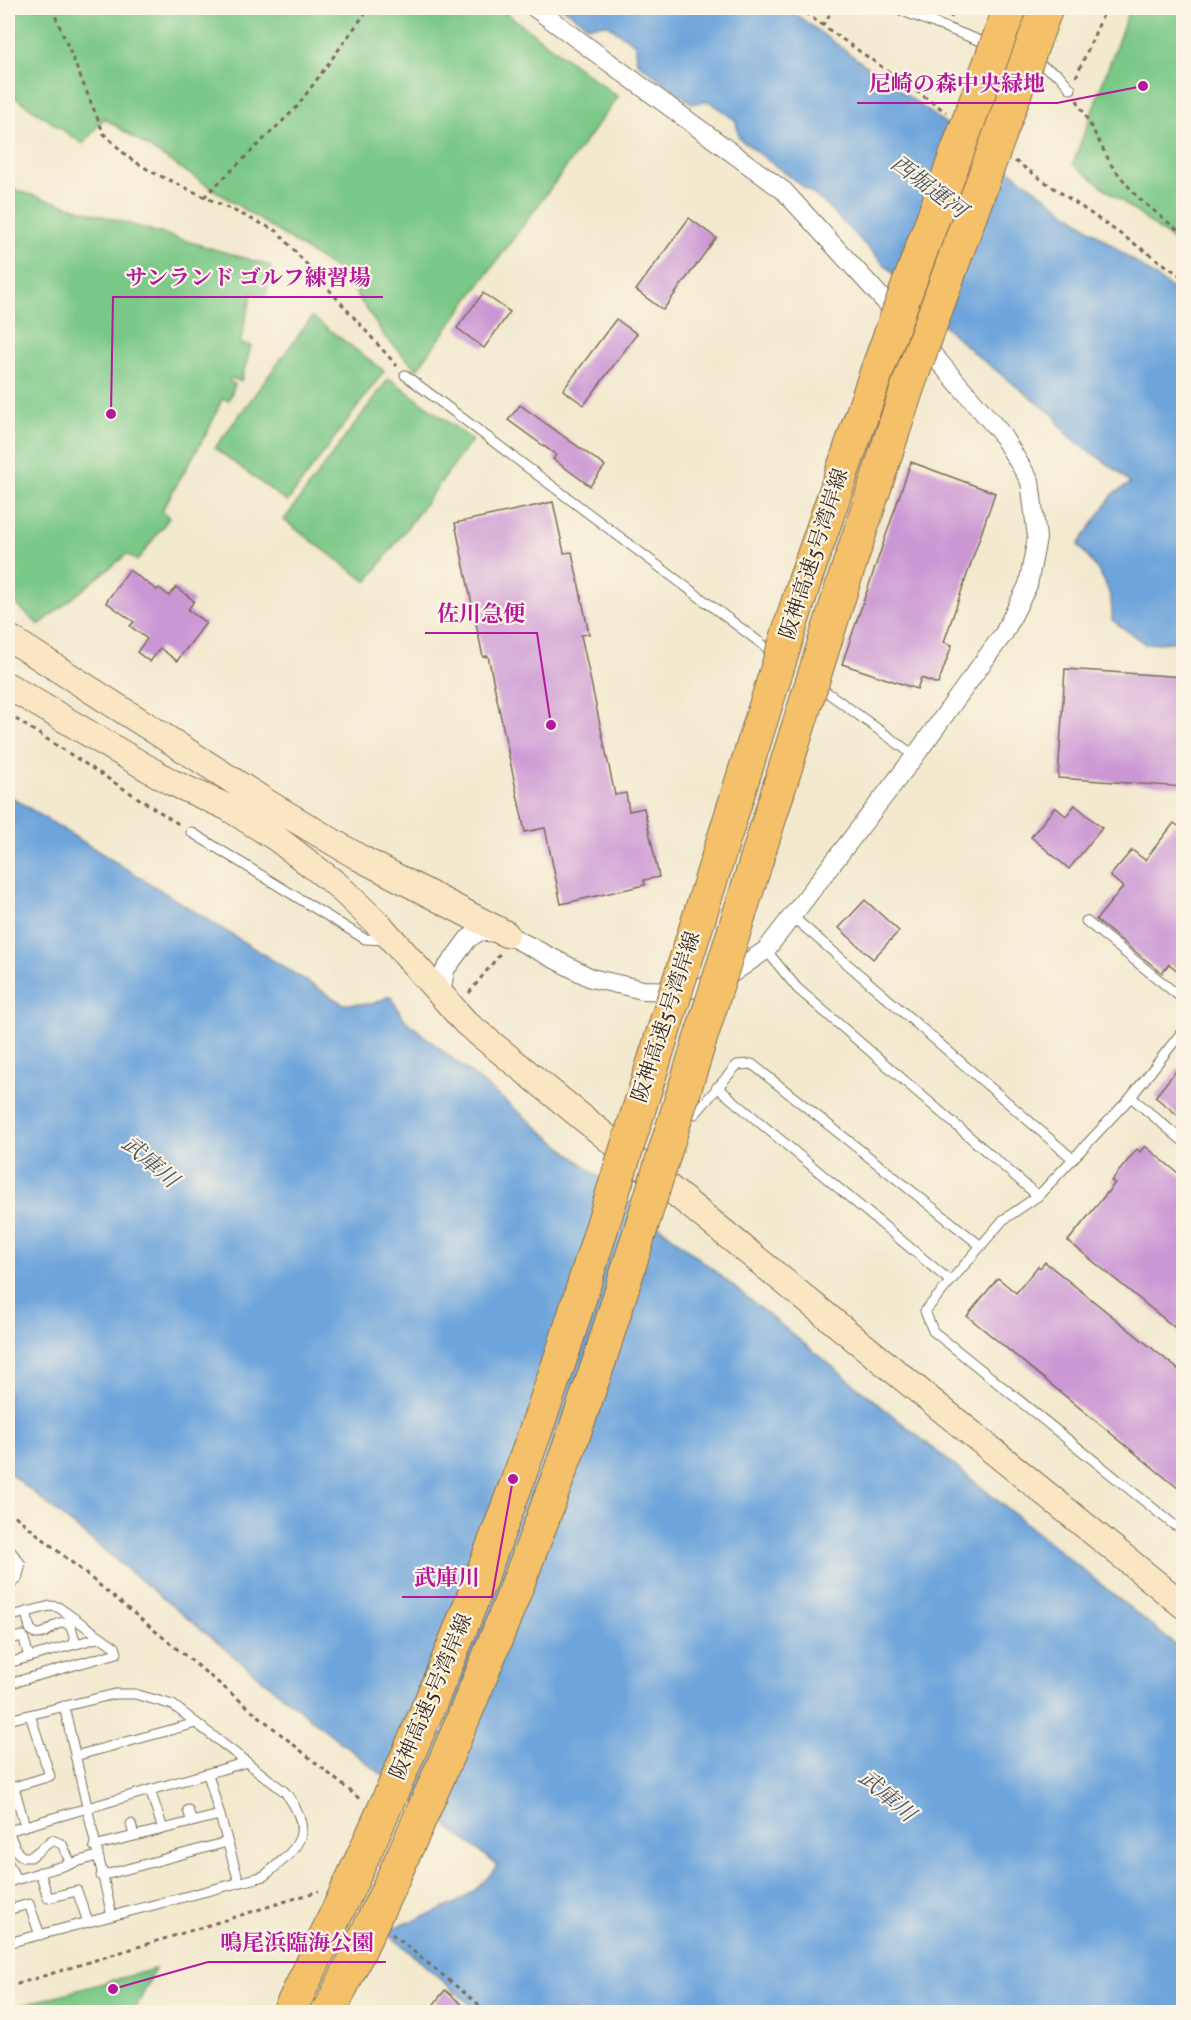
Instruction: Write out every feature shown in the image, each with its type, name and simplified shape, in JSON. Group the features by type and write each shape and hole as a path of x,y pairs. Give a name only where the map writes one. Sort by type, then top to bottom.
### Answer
{"highway":[{"name":"阪神高速5号湾岸線","path":"289,2013 396,1782 487,1563 528,1455 564,1348 805,580 878,368 1010,8"},
{"name":"阪神高速5号湾岸線","path":"329,2013 380,1906 473,1696 560,1478 603,1351 839,596 908,386 1046,8"}],"street":[{"path":"8,637 271,805 360,858 591,978 643,990 676,991 715,985 766,950 915,756 1004,633 1028,585 1037,538 1030,481 1000,432 937,358 784,191 535,8"},
{"path":"8,686 171,782 227,807 276,838 336,884 392,940 466,1023 1184,1606"},
{"path":"450,1007 442,989 445,970 468,939 480,931 506,934"},
{"path":"8,1555 16,1565 13,1577 8,1580"}],"lane":[{"path":"895,8 1010,52"},
{"path":"1021,57 1059,75 1071,89"},
{"path":"405,375 789,665"},
{"path":"799,672 915,756"},
{"path":"191,832 365,939 392,940"},
{"path":"793,917 1073,1159"},
{"path":"1086,921 1184,1000"},
{"path":"766,950 797,988 1038,1196"},
{"path":"1174,1525 933,1331 925,1311 1003,1220 1038,1196 1131,1097 1184,1029"},
{"path":"695,1114 736,1065 753,1064 981,1246"},
{"path":"717,1087 950,1281"},
{"path":"1131,1097 1184,1142"},
{"path":"8,1617 50,1606 58,1607 115,1647 117,1653 8,1684"},
{"path":"26,1612 30,1629 36,1634 46,1633 56,1623 64,1622 73,1630 76,1644"},
{"path":"8,1639 23,1636 29,1657"},
{"path":"8,1663 101,1637"},
{"path":"8,1720 115,1694 135,1694 173,1705 285,1792 299,1811 302,1832 293,1852 264,1876 8,1944"},
{"path":"64,1706 111,1916"},
{"path":"25,1826 14,1787 50,1776 30,1715"},
{"path":"75,1756 196,1723"},
{"path":"71,1864 66,1850 58,1841 47,1842 31,1857 24,1857 17,1852 8,1831 247,1762"},
{"path":"208,1774 239,1882"},
{"path":"150,1790 163,1829"},
{"path":"188,1810 192,1822"},
{"path":"94,1846 220,1815"},
{"path":"131,1824 134,1836"},
{"path":"101,1876 227,1842"},
{"path":"8,1863 12,1881 97,1856"},
{"path":"40,1872 48,1898 77,1891 88,1922"},
{"path":"8,1910 29,1904 40,1935"}],"path":[{"path":"52,8 104,134 129,158 204,197 278,231 405,375"},
{"path":"204,197 296,108 369,8"},
{"path":"822,26 834,8"},
{"path":"1106,8 1071,89 1112,166 1138,198 1184,236"},
{"path":"8,714 191,832"},
{"path":"388,1930 488,2013"}],"green space":[{"path":"8,8 499,8 618,97 417,369 385,337 343,274 104,118 83,144 8,92"},
{"path":"1130,8 1183,8 1183,248 1073,164"},
{"path":"8,188 271,266 266,295 252,293 240,343 251,346 241,381 230,378 229,382 235,384 229,400 222,399 209,429 162,510 169,518 137,561 127,554 39,625 8,597"},
{"path":"312,317 384,371 287,502 215,448"},
{"path":"389,378 472,440 367,582 284,520"},
{"path":"155,1969 134,2012 8,2012 8,2009"}],"water":[{"name":"西堀運河","path":"563,8 787,8 1183,297 1183,641 1145,644 1112,620 1110,598 1103,579 1078,545 1114,493 1130,484 1122,475 1069,436 1055,416 976,355 823,202 739,138 736,121 709,101 693,104 637,62 635,44 606,24 588,26"},
{"path":"8,795 343,1004 372,1004 390,996 405,1020 1183,1651 1183,2012 479,2012 385,1931 432,1914 462,1899 475,1890 497,1865 306,1715 8,1472"}],"building":[{"path":"689,218 716,238 663,310 636,290"},
{"path":"483,293 510,312 484,348 457,328"},
{"path":"616,319 637,334 584,405 563,390"},
{"path":"520,405 605,466 590,486 553,459 556,455 508,420"},
{"path":"911,462 995,493 944,642 952,645 938,684 921,678 917,689 842,664"},
{"path":"553,502 564,553 572,552 589,634 581,635 615,795 626,793 629,811 644,808 659,877 644,880 645,885 561,904 545,828 525,832 488,656 483,657 455,523"},
{"path":"129,570 169,596 176,587 194,601 188,610 206,623 177,661 160,648 150,662 137,652 147,639 130,626 134,622 106,602"},
{"path":"1065,669 1184,677 1184,787 1058,778"},
{"path":"1075,805 1102,828 1069,869 1031,837 1055,807 1066,816"},
{"path":"1174,823 1184,830 1184,976 1169,964 1162,973 1096,920 1123,887 1110,876 1132,850 1145,860"},
{"path":"865,900 899,931 873,959 839,928"},
{"path":"1184,1061 1184,1120 1155,1097"},
{"path":"1145,1146 1184,1178 1184,1335 1068,1241 1115,1183 1111,1181 1137,1149 1140,1152"},
{"path":"1045,1262 1184,1374 1184,1493 967,1316 998,1278 1016,1293 1038,1266 1040,1268"},
{"path":"445,1990 472,2013 427,2013"}],"place":[{"name":"尼崎の森中央緑地","path":"1143,86"},
{"name":"サンランド ゴルフ練習場","path":"111,414"},
{"name":"佐川急便","path":"551,725"},
{"name":"武庫川","path":"513,1479"},
{"name":"鳴尾浜臨海公園","path":"113,1989"}]}
